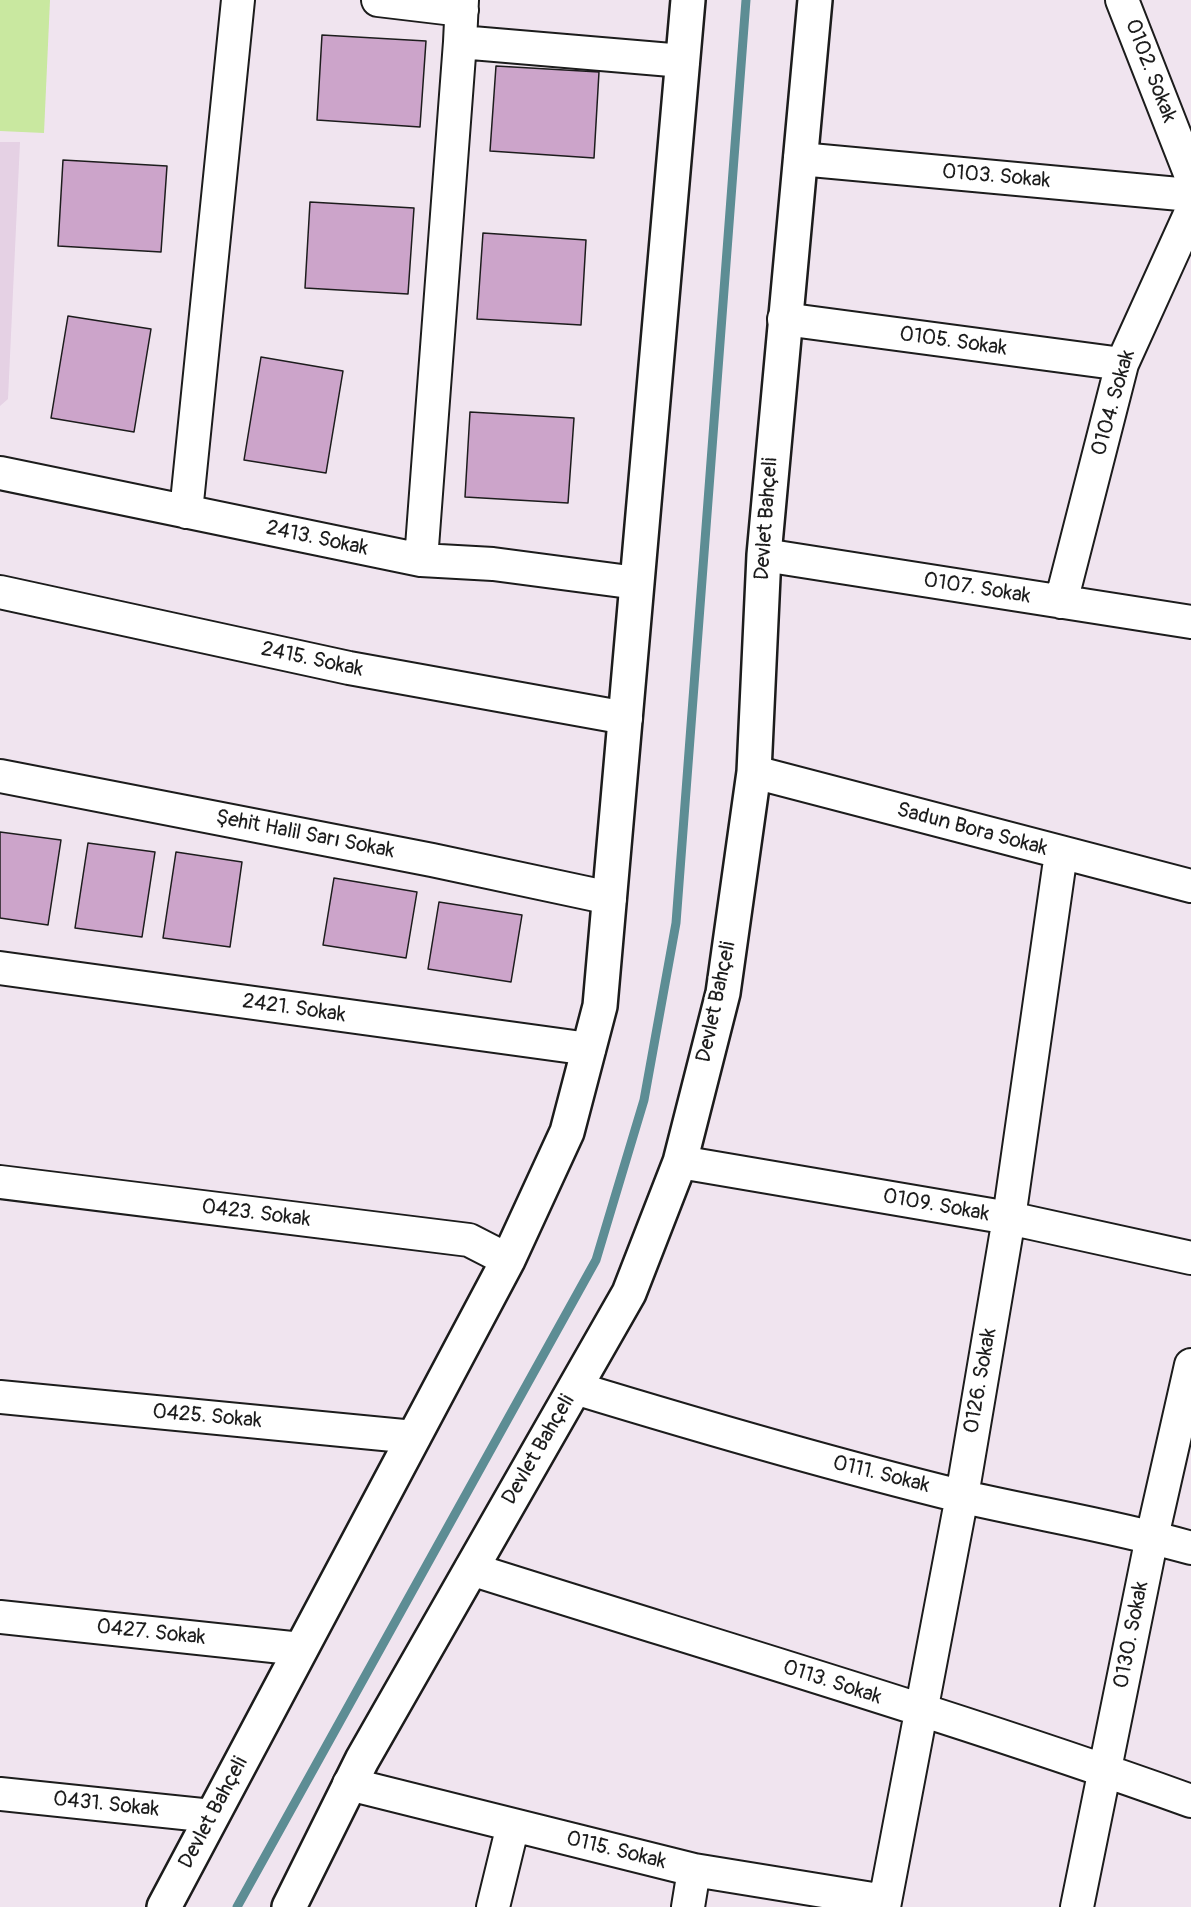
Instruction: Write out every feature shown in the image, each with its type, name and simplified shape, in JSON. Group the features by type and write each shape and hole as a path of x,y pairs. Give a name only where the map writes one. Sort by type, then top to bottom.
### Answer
{"street":[{"path":"186,512 238,0"},
{"path":"378,0 462,5 421,560"},
{"name":"Devlet Bahçeli","path":"164,1907 508,1260 567,1132 600,1006 688,0"},
{"name":"Devlet Bahçeli","path":"289,1907 349,1784 629,1293 680,1162 723,993 754,772 764,555 815,0"},
{"name":"0102. Sokak","path":"1122,0 1191,176"},
{"path":"460,42 683,61"},
{"name":"0103. Sokak","path":"800,159 1191,195"},
{"name":"0104. Sokak","path":"1060,602 1122,364 1191,212"},
{"name":"0105. Sokak","path":"784,320 1122,364"},
{"name":"2413. Sokak","path":"0,473 421,560 493,564 638,584"},
{"name":"0107. Sokak","path":"764,555 1191,622"},
{"name":"2415. Sokak","path":"0,592 349,668 626,718"},
{"name":"Sadun Bora Sokak","path":"754,772 1191,886"},
{"name":"Şehit Halil Sarı Sokak","path":"0,776 421,858 610,898"},
{"name":"0126. Sokak","path":"885,1904 962,1496 1009,1218 1061,853"},
{"name":"2421. Sokak","path":"0,968 589,1049"},
{"name":"0109. Sokak","path":"680,1162 1009,1218 1191,1258"},
{"name":"0423. Sokak","path":"0,1182 469,1240 508,1260"},
{"name":"0130. Sokak","path":"1077,1907 1152,1537 1191,1365"},
{"name":"0111. Sokak","path":"575,1388 750,1441 962,1496 1152,1537 1191,1548"},
{"name":"0425. Sokak","path":"0,1398 414,1437"},
{"name":"0113. Sokak","path":"471,1569 922,1711 1191,1801"},
{"name":"0427. Sokak","path":"0,1617 302,1649"},
{"name":"0115. Sokak","path":"349,1784 694,1870 885,1904"},
{"name":"0431. Sokak","path":"0,1794 212,1816"},
{"path":"493,1907 513,1825"},
{"path":"688,1907 694,1870"}],"shaded area":[{"path":"0,142 20,142 8,399 0,406"}],"green space":[{"path":"0,0 50,0 44,133 0,131"}],"building":[{"path":"322,35 426,41 420,127 317,120"},
{"path":"496,66 599,72 594,158 490,151"},
{"path":"63,160 167,166 161,252 58,246"},
{"path":"310,202 414,208 408,294 305,288"},
{"path":"483,233 586,240 581,325 477,319"},
{"path":"68,316 151,329 134,432 51,418"},
{"path":"261,357 343,371 326,473 244,460"},
{"path":"470,412 574,418 568,503 465,497"},
{"path":"0,832 61,840 48,925 0,918"},
{"path":"88,843 155,852 142,937 75,928"},
{"path":"176,852 242,862 230,947 163,938"},
{"path":"334,878 417,892 406,958 323,945"},
{"path":"439,902 522,915 511,982 428,969"}],"waterway":[{"path":"237,1907 596,1260 644,1100 676,923 746,0"}]}
